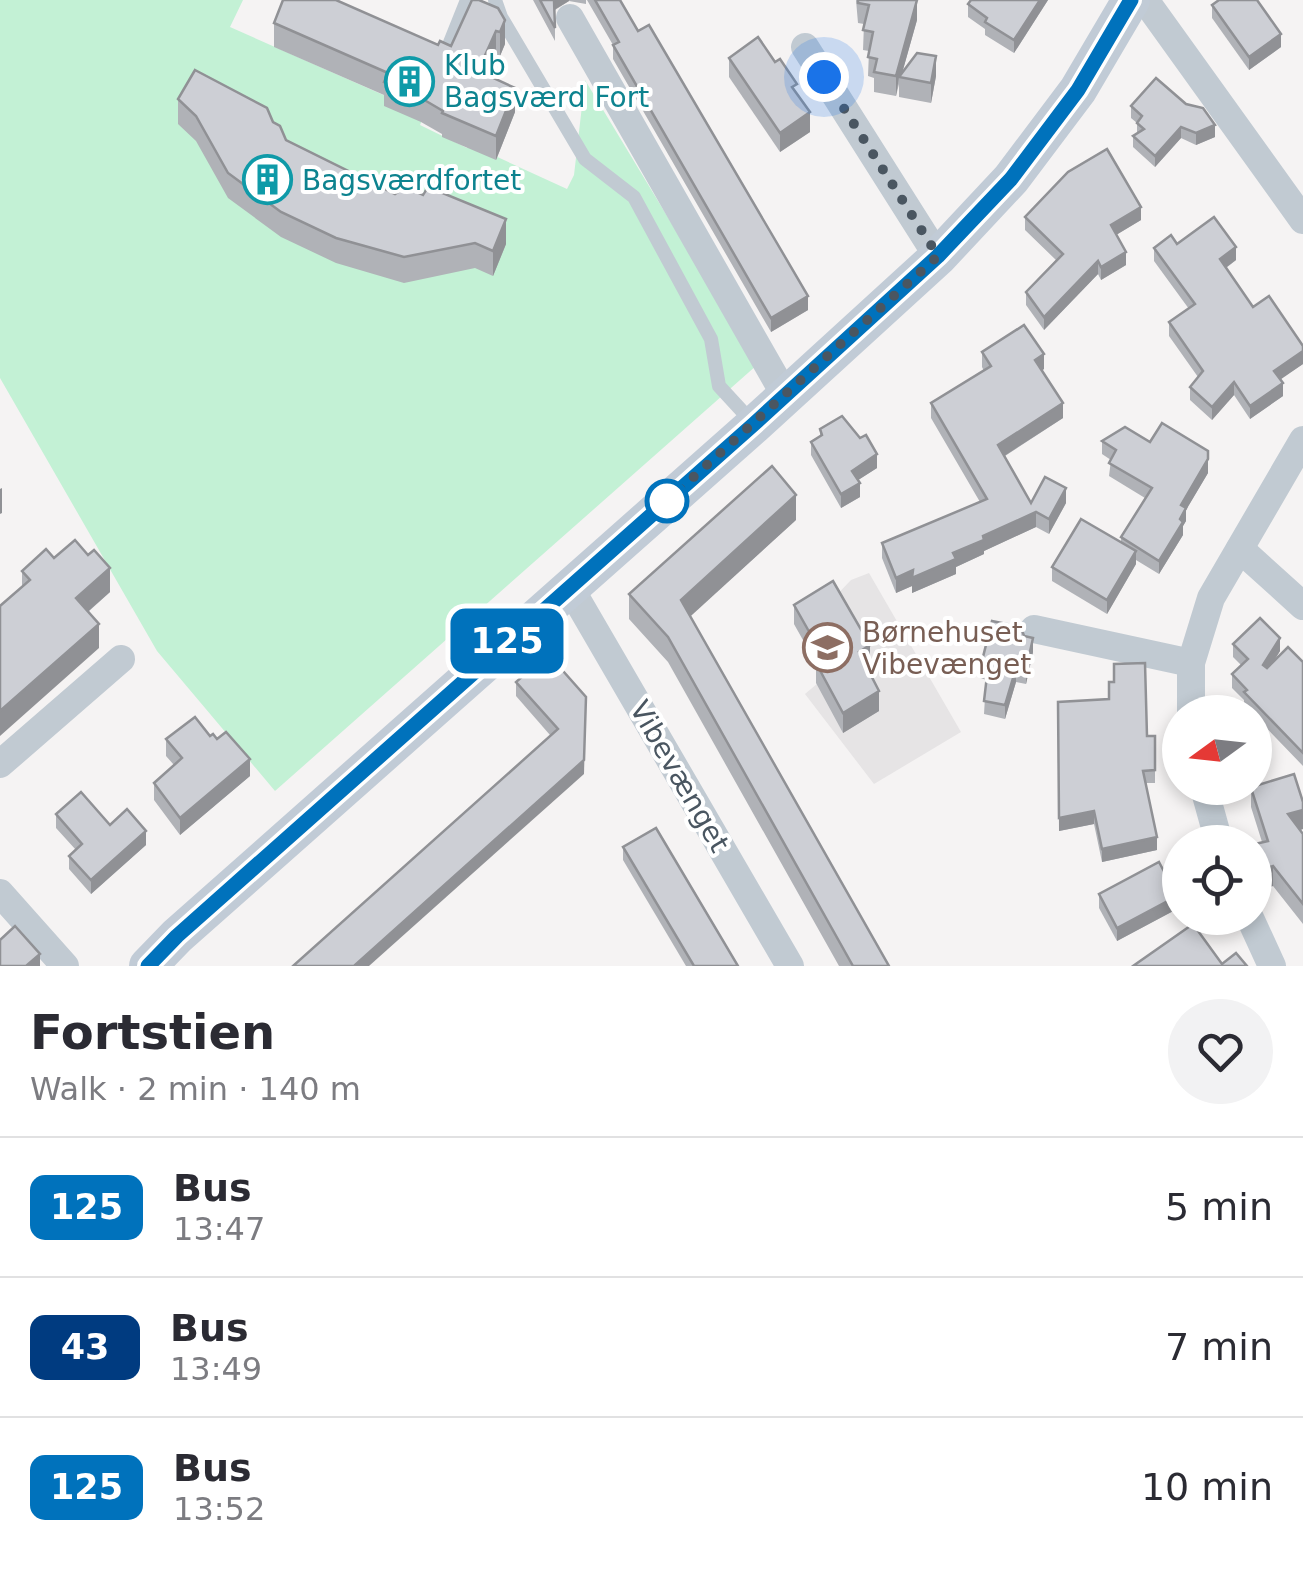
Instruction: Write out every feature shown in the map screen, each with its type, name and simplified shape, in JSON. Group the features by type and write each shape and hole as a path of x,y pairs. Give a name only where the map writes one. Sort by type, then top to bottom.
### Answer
{"street":[{"path":"148,966 938,256 1011,179 1067,105 1131,0"},
{"path":"1144,0 1303,220"},
{"path":"570,18 785,395"},
{"path":"806,47 938,256"},
{"path":"1191,695 1192,663 1211,598 1303,440"},
{"path":"1240,549 1303,606"},
{"name":"Vibevænget","path":"569,586 790,966"},
{"path":"1034,629 1192,663"},
{"path":"0,764 121,659"},
{"path":"0,893 66,966"},
{"path":"1258,935 1272,966"}],"lane":[{"path":"445,55 467,0"},
{"path":"494,0 585,159 634,198 711,339 719,386 754,424"}],"shaded area":[{"path":"869,573 961,732 874,784 805,694 824,678 794,624 829,603 851,580"}],"green space":[{"path":"0,0 243,0 230,27 388,97 423,118 420,125 467,148 469,144 567,189 574,175 585,80 757,365 275,791 157,651 0,378"}],"building":[{"path":"283,0 336,0 438,45 440,41 451,46 472,0 498,8 505,20 478,71 515,88 496,136 384,82 388,73 274,23"},
{"path":"540,0 554,0 555,28"},
{"path":"595,0 620,0 638,31 649,25 808,296 771,318 613,45 619,42"},
{"path":"858,0 917,0 896,76 874,72 877,59 868,57 873,32 863,30 869,5"},
{"path":"971,0 1040,0 1014,40 985,22 987,18 968,4"},
{"path":"1219,0 1257,0 1281,34 1249,57 1212,5"},
{"path":"758,37 775,62 780,59 797,84 792,87 810,112 780,133 729,58"},
{"path":"917,53 936,56 931,83 899,77"},
{"name":"Bagsværdfortet","path":"195,70 267,108 286,140 395,194 406,187 423,195 428,187 506,219 493,251 475,243 404,257 336,238 281,212 228,173 196,116 178,99"},
{"path":"1156,78 1186,104 1203,108 1215,125 1196,133 1181,127 1155,156 1133,136 1144,129 1137,123 1142,116 1131,106"},
{"path":"1107,149 1141,207 1111,225 1126,252 1101,267 1098,261 1044,317 1026,292 1063,254 1025,217 1068,172"},
{"path":"1214,217 1236,247 1220,259 1253,307 1269,296 1303,346 1303,351 1274,371 1283,383 1250,406 1234,382 1212,407 1190,387 1203,371 1169,322 1195,304 1154,248 1171,235 1177,244"},
{"path":"1024,325 1044,354 1035,360 1063,403 998,445 1031,503 1045,477 1066,488 1049,519 1036,512 953,553 956,559 912,578 913,570 896,578 882,543 987,499 931,403 991,366 982,352"},
{"path":"842,416 860,438 866,435 877,454 852,471 860,483 841,494 811,442 822,435 820,429"},
{"path":"1162,423 1208,451 1208,459 1181,505 1186,508 1180,519 1183,522 1159,561 1121,537 1152,488 1109,463 1116,450 1102,441 1125,427 1150,442"},
{"path":"772,466 796,495 681,600 889,966 853,966 668,637 629,594"},
{"path":"1081,519 1136,551 1107,600 1052,567"},
{"path":"75,540 88,555 94,550 110,568 76,598 99,624 0,711 0,606 30,580 22,571 46,549 54,558"},
{"path":"833,581 870,645 859,652 879,691 843,713 816,663 824,658 794,605"},
{"path":"1260,618 1280,638 1263,665 1267,668 1288,647 1303,662 1303,753 1272,721 1272,695 1247,695 1232,674 1248,659 1233,644"},
{"path":"992,621 1021,627 1024,636 1033,638 1026,670 1016,668 1005,705 984,701 988,667 981,665"},
{"path":"548,654 586,697 584,760 354,966 293,966 558,729 516,682"},
{"path":"1145,663 1147,736 1155,736 1155,770 1143,771 1157,837 1102,849 1094,811 1059,818 1058,702 1109,699 1114,664"},
{"path":"195,717 210,736 213,734 217,739 226,732 250,759 180,818 154,783 182,758 166,739"},
{"path":"1294,774 1303,802 1303,810 1288,814 1303,834 1303,904 1272,866 1272,825 1263,825 1256,805 1272,805 1272,781"},
{"path":"81,792 110,825 127,809 146,831 91,880 69,856 82,844 56,814"},
{"path":"656,828 738,966 694,966 623,847"},
{"path":"1159,862 1162,868 1162,904 1117,928 1099,894"},
{"path":"15,926 40,954 26,966 0,966 0,940"},
{"path":"1177,935 1201,935 1222,964 1236,953 1247,966 1133,966"}],"bus line":[{"name":"125","path":"148,966 938,256 1011,179 1078,90 1131,0"}],"place":[{"name":"Klub Bagsværd Fort","path":"409,81"},
{"name":"Bagsværdfortet","path":"267,180"},
{"name":"Børnehuset Vibevænget","path":"827,648"}],"route":[{"path":"667,501 938,256 824,77"}]}
